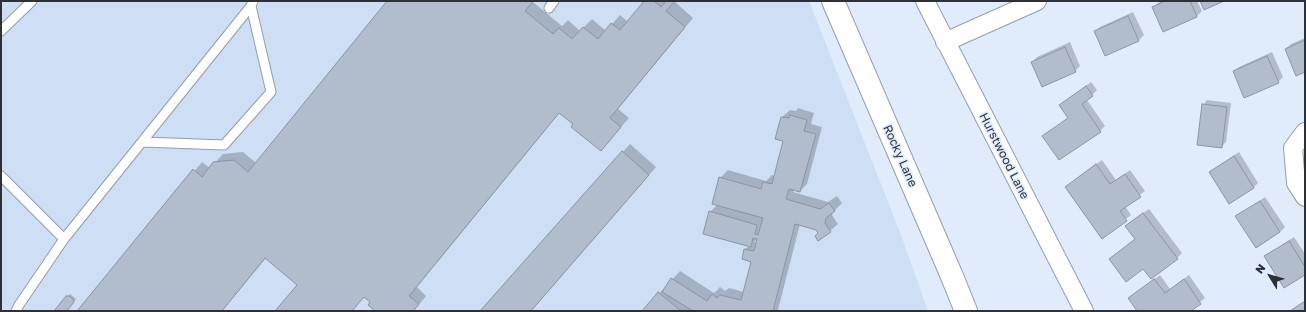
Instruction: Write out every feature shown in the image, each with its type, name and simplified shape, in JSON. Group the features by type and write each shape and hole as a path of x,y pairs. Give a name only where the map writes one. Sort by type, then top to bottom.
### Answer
{"highway":[{"name":"Rocky Lane","path":"833,1 966,311"}],"street":[{"name":"Hurstwood Lane","path":"925,1 1084,311"},
{"path":"945,42 1037,1"},
{"path":"1305,132 1293,148 1296,183 1305,197"}],"lane":[{"path":"1,31 32,1"},
{"path":"16,311 64,239 252,4"},
{"path":"142,142 224,145 271,92 252,4"},
{"path":"1,176 64,239"}],"shaded area":[{"path":"1,1 809,1 901,235 928,311 1,311"}],"building":[{"path":"387,1 533,1 525,11 553,34 559,28 572,39 583,27 598,39 611,23 620,30 644,1 654,1 661,7 666,1 675,1 666,11 685,27 610,118 621,127 601,151 571,127 573,124 559,113 409,296 419,304 413,311 375,311 368,305 370,302 364,297 352,311 275,311 297,285 265,258 222,311 77,311 193,169 202,177 213,162 234,160 248,172"},
{"path":"1165,1 1190,1 1197,17 1163,32 1152,7"},
{"path":"1200,1 1224,1 1204,10"},
{"path":"1128,16 1139,41 1105,56 1094,31"},
{"path":"1305,40 1305,72 1296,76 1285,49"},
{"path":"1065,47 1076,72 1042,87 1031,62"},
{"path":"1267,56 1279,83 1244,98 1233,71"},
{"path":"1086,86 1093,96 1082,104 1101,132 1059,160 1042,136 1068,118 1059,105"},
{"path":"1202,104 1227,107 1222,148 1197,145"},
{"path":"790,115 807,120 804,131 816,134 800,192 789,189 786,199 820,209 829,203 835,211 826,218 825,223 831,232 818,241 815,236 818,233 816,230 795,224 773,311 693,311 662,292 671,278 707,301 712,294 717,298 720,295 741,300 751,262 742,259 744,249 754,251 757,239 753,238 751,247 703,234 709,211 757,225 755,234 758,235 763,218 712,204 719,177 761,189 763,182 772,184 783,141 775,139 781,117 789,118"},
{"path":"622,151 649,175 531,311 480,311"},
{"path":"1234,156 1254,188 1229,204 1209,172"},
{"path":"1096,164 1110,184 1125,174 1141,197 1120,211 1127,221 1102,239 1065,187"},
{"path":"1260,201 1280,232 1256,248 1235,216"},
{"path":"1143,213 1178,259 1151,279 1143,269 1126,282 1109,259 1135,239 1125,226"},
{"path":"1289,241 1305,267 1305,275 1284,288 1264,256"},
{"path":"1154,279 1165,293 1184,279 1201,304 1191,311 1137,311 1128,298"},
{"path":"658,292 681,311 642,311"},
{"path":"66,296 73,299 74,302 67,311 54,311"},
{"path":"1305,301 1305,311 1290,311"}]}
